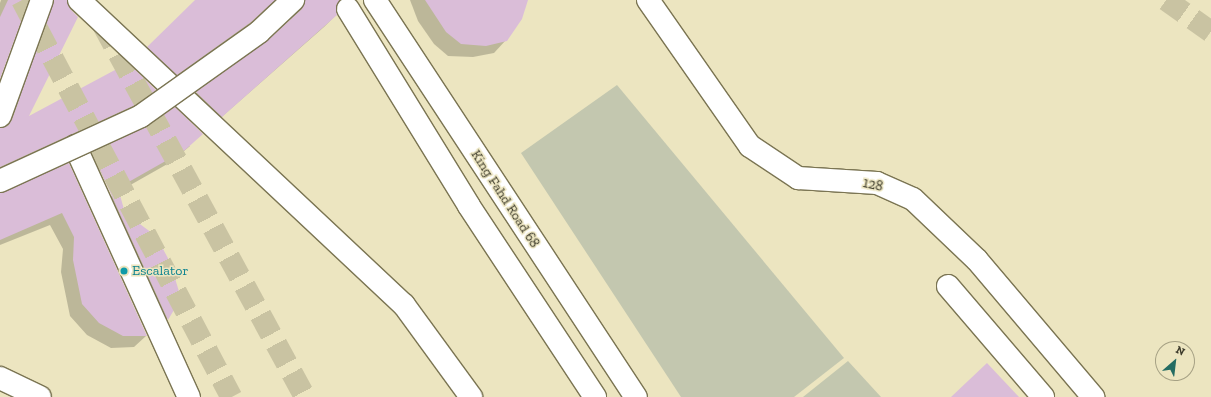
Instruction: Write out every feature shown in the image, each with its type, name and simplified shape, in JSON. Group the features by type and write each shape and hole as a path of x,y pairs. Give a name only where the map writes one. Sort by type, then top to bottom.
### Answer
{"street":[{"path":"0,116 42,0"},
{"path":"79,0 404,305 471,397"},
{"path":"0,181 141,116 259,32 293,0"},
{"name":"King Fahd Road 68","path":"375,0 636,397"},
{"name":"128","path":"648,0 750,146 798,178 876,183 913,199 977,260 1093,397"},
{"path":"348,9 469,206 595,397"},
{"path":"75,146 189,397"},
{"path":"948,286 1043,397"},
{"path":"0,378 40,397"}],"green space":[{"path":"617,85 844,358 794,397 681,397 521,153"},
{"path":"848,361 881,397 803,397"}],"building":[{"path":"8,0 29,0 0,79 0,17"},
{"path":"54,0 67,0 70,9 78,17 29,116 128,63 156,90 135,105 0,167 0,128 8,126 12,120"},
{"path":"195,0 275,0 251,22 177,75 147,47"},
{"path":"305,0 340,0 336,9 337,15 222,117 196,92 267,41 302,9"},
{"path":"425,0 528,0 522,19 507,41 486,46 461,44 446,32"},
{"path":"175,107 203,134 185,150 118,188 125,213 156,236 170,262 181,298 168,320 92,152 146,127"},
{"path":"69,163 147,336 123,336 99,323 82,304 73,260 74,237 62,213 0,240 0,193"},
{"path":"987,363 1019,397 951,397"}],"tunnel":[{"path":"22,0 231,397"},
{"path":"1166,0 1211,32"},
{"path":"103,25 305,397"}],"place":[{"name":"Escalator","path":"124,271"}]}
